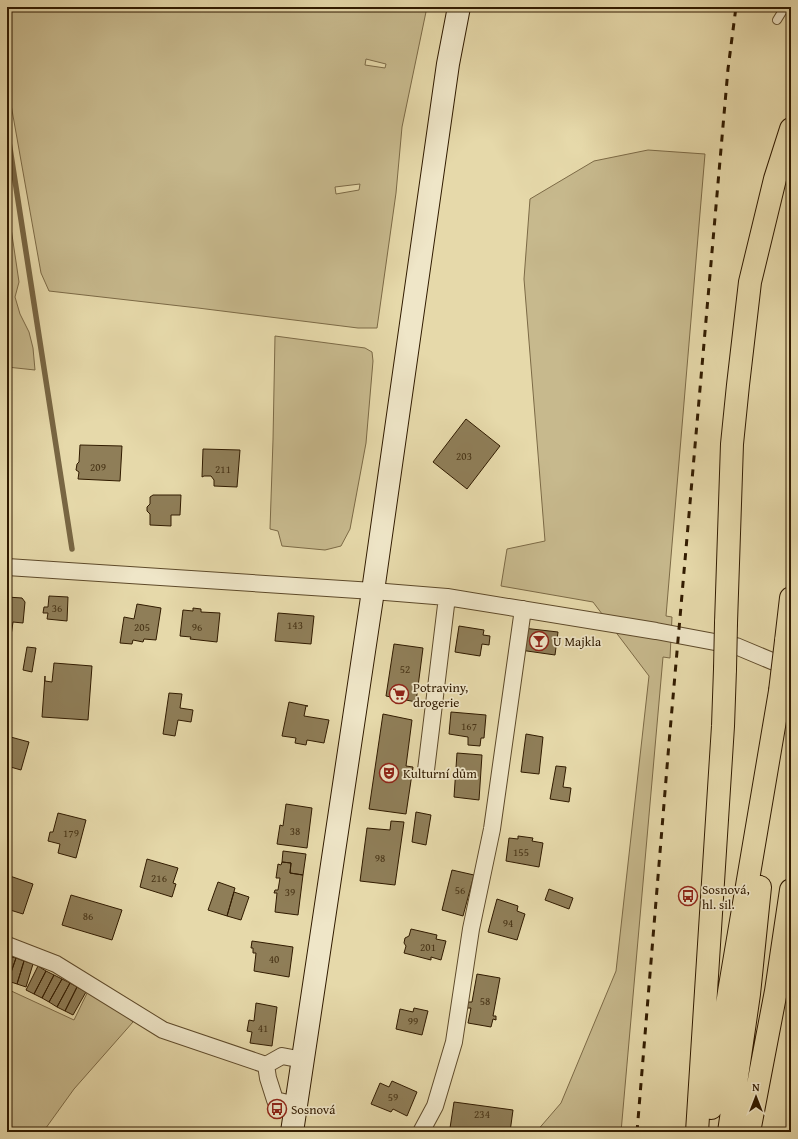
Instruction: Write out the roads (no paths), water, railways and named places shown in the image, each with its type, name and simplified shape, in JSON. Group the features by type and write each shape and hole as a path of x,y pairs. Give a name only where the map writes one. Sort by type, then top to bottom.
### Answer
{"main road":[{"path":"697,1132 722,734 732,444 750,282 775,179 791,129"},
{"path":"730,1132 749,994 791,598"},
{"path":"708,1132 729,992 780,691"},
{"path":"749,1132 776,991 791,890"}],"street":[{"path":"292,1132 373,591 448,64 459,7"},
{"path":"7,567 446,597 736,646 791,669"},
{"path":"426,770 446,597"},
{"path":"421,1132 435,1106 454,1042 471,929 492,829 523,609"},
{"path":"7,945 56,964 163,1030 266,1065 282,1056 303,1060"},
{"path":"266,1065 268,1078 275,1100 296,1105"}],"lane":[{"path":"777,20 785,7"}],"waterway":[{"path":"7,129 72,549"}],"railway":[{"path":"637,1132 669,743 728,69 736,7"}],"place":[{"name":"U Majkla","path":"539,641"},
{"name":"Potraviny, drogerie","path":"399,694"},
{"name":"Kulturní dům","path":"389,773"},
{"name":"Sosnová, hl. sil.","path":"688,896"},
{"name":"Sosnová","path":"277,1109"}]}
